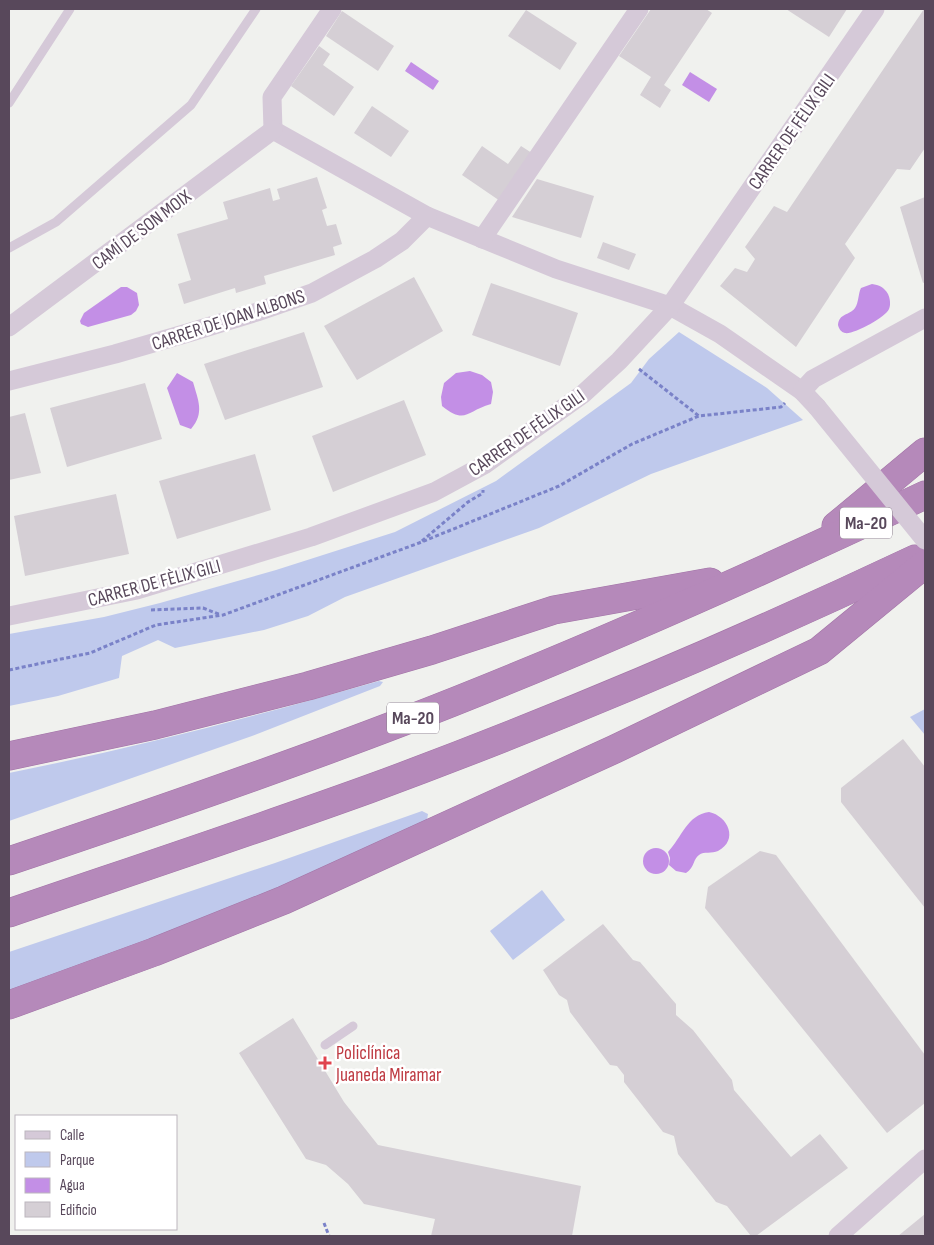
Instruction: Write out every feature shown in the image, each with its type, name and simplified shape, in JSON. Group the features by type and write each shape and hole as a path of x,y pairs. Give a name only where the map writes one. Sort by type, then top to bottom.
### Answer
{"highway":[{"path":"808,551 925,452"},
{"name":"Ma-20","path":"9,861 181,802 402,722 622,632 756,574 925,495"},
{"name":"Ma-20","path":"9,913 258,828 482,745 756,631 925,554"},
{"path":"9,1005 154,952 284,900 616,749 818,651 925,564"},
{"path":"9,756 155,725 308,686 432,650 554,610 756,574"}],"street":[{"path":"332,9 272,97 272,130 427,216 556,269 670,306 720,334 802,391 925,540"},
{"path":"482,239 639,9"},
{"name":"CARRER DE FÈLIX GILI","path":"9,616 136,590 311,537 434,492 477,469 583,394 619,361 670,306 875,9"},
{"name":"CAMÍ DE SON MOIX","path":"9,327 272,130"},
{"name":"CARRER DE JOAN ALBONS","path":"9,381 116,354 257,312 312,293 402,241 427,216"},
{"path":"802,391 813,379 925,318"},
{"path":"838,1236 925,1158"}],"lane":[{"path":"9,102 70,9"},
{"path":"9,248 56,222 191,105 256,9"},
{"path":"325,1045 353,1026"}],"path":[{"path":"636,367 699,416"},
{"path":"9,670 90,653 156,625 223,615 419,543 559,486 632,444 699,416 781,406 802,391"},
{"path":"419,543 468,502 483,493 483,477 477,469"},
{"path":"150,610 203,608 223,615"},
{"path":"324,1223 329,1236"}],"green space":[{"path":"679,332 767,388 803,420 651,474 539,528 345,597 308,616 264,630 175,648 158,640 122,656 119,678 58,696 9,706 9,634 104,617 160,603 276,570 395,532 496,481 631,383 649,359"},
{"path":"379,681 383,682 380,686 252,736 9,821 9,773 195,731"},
{"path":"925,709 925,735 910,717"},
{"path":"422,811 428,814 427,820 273,891 168,933 9,992 9,952 275,863"},
{"path":"542,890 565,920 513,960 490,931"}],"water":[{"path":"411,62 439,81 433,90 405,71"},
{"path":"690,72 717,89 709,102 682,85"},
{"path":"872,284 881,287 889,296 889,309 876,321 862,328 849,333 842,332 838,325 840,318 853,311 861,288"},
{"path":"121,287 127,287 137,293 139,305 136,311 131,315 88,327 81,324 80,321 84,313"},
{"path":"470,371 482,375 491,382 493,392 491,404 466,415 456,415 442,406 441,397 444,383 456,373"},
{"path":"177,373 193,382 198,401 198,417 191,429 180,425 167,388"},
{"path":"709,812 716,814 726,823 729,835 728,841 718,851 699,855 686,873 676,871 669,865 670,858 668,852 695,817"},
{"path":"656,848 665,852 669,861 665,870 656,874 647,870 643,861 647,852"}],"building":[{"path":"651,9 706,9 712,13 664,85 671,90 660,108 640,95 651,77 619,56"},
{"path":"786,9 847,9 829,37"},
{"path":"924,9 925,148 910,170 897,169 845,244 855,258 796,347 720,286 735,268 747,272 755,259 745,247 774,206 787,212"},
{"path":"526,10 577,43 560,70 508,36"},
{"path":"342,11 394,46 378,71 326,36"},
{"path":"319,46 330,54 323,65 354,87 334,116 291,86"},
{"path":"372,106 409,131 391,157 354,133"},
{"path":"482,146 508,164 521,146 535,155 503,203 462,175"},
{"path":"317,177 327,208 322,210 327,226 336,224 342,244 333,247 335,255 264,276 266,284 236,293 235,288 184,304 178,284 191,280 177,234 228,219 223,202 270,188 273,201 280,199 277,189"},
{"path":"537,179 594,196 581,238 512,217"},
{"path":"925,197 925,282 923,283 900,207"},
{"path":"603,242 636,254 629,270 597,258"},
{"path":"414,277 443,331 357,380 324,326"},
{"path":"491,283 578,313 560,366 472,335"},
{"path":"304,332 323,387 225,420 204,364"},
{"path":"145,383 162,439 67,467 50,408"},
{"path":"404,400 426,455 333,492 312,436"},
{"path":"25,413 41,473 9,480 9,417"},
{"path":"255,454 271,510 177,539 159,481"},
{"path":"116,494 129,554 25,576 14,516"},
{"path":"903,739 925,767 925,908 841,802 841,788"},
{"path":"760,851 776,855 925,1055 925,1103 887,1133 705,908 708,887"},
{"path":"603,924 633,960 640,962 676,1004 676,1015 693,1030 732,1080 734,1090 791,1157 820,1134 848,1168 756,1236 751,1236 727,1206 716,1202 678,1154 674,1136 663,1132 624,1082 624,1075 617,1066 610,1065 570,1012 567,1000 559,995 543,970"},
{"path":"293,1018 344,1102 378,1145 581,1186 572,1236 431,1236 435,1219 364,1204 348,1184 326,1165 306,1159 239,1053"},
{"path":"925,1214 925,1236 898,1236"}],"place":[{"name":"Policlínica Juaneda Miramar","path":"325,1063"}]}
